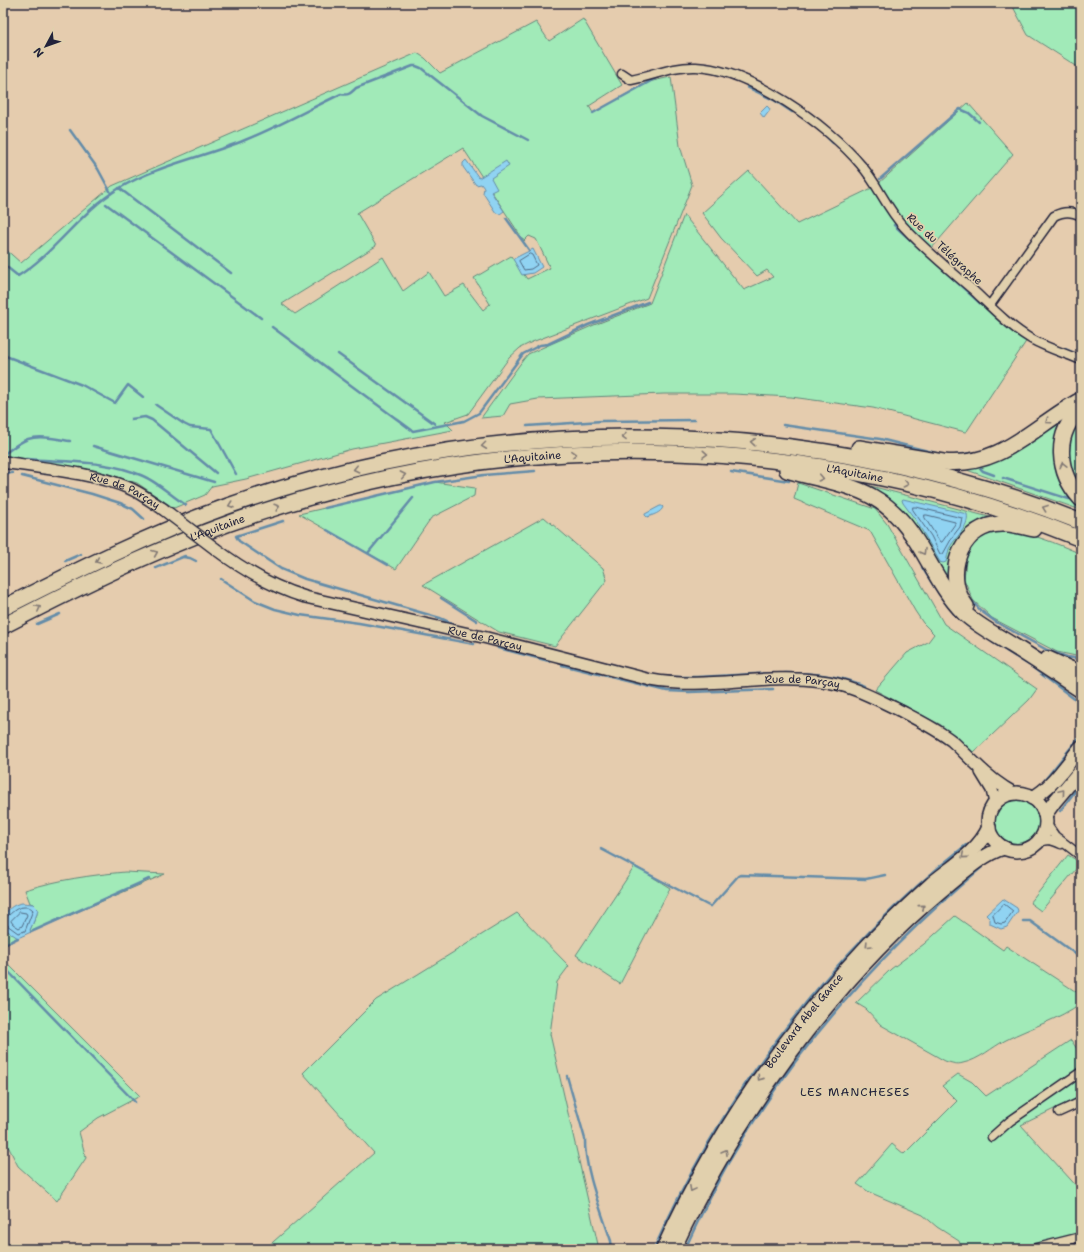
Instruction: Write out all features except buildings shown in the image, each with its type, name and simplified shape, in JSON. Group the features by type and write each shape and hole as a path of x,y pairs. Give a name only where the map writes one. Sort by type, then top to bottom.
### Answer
{"highway":[{"path":"792,447 862,448 943,462 967,463 979,461 992,456 1010,446 1064,409 1081,400"},
{"path":"1081,409 1074,415 1066,428 1063,435 1061,451 1066,474 1072,488 1081,500"},
{"name":"L'Aquitaine","path":"3,608 118,551 220,509 304,482 392,461 446,451 508,443 604,437 698,438 792,447 874,460 948,478 1009,496 1081,522"},
{"name":"L'Aquitaine","path":"3,626 92,581 178,543 267,510 357,485 449,467 541,456 635,452 698,454 743,457 822,467 914,485 990,506 1079,538"},
{"path":"743,457 805,475 845,484 860,490 885,505 908,529 947,593 967,616 980,626 1081,690"},
{"path":"1079,538 1009,524 988,526 978,531 965,542 957,558 955,566 956,583 959,595 967,608 974,615 1015,642 1081,674"},
{"path":"1066,667 1081,668"}],"main road":[{"path":"1032,798 1046,788 1081,746"},
{"path":"1046,819 1039,803 1024,794 1014,793 995,803 989,815 989,827 992,837 1004,848 1013,851 1022,851 1031,848 1038,842 1044,833 1046,819 1055,801 1081,770"},
{"name":"Boulevard Abel Gance","path":"663,1249 686,1200 711,1154 752,1090 788,1040 820,999 864,950 907,906 980,842 989,827"},
{"name":"Boulevard Abel Gance","path":"674,1249 707,1184 749,1112 786,1060 828,1006 871,957 914,914 983,858 1004,848"}],"street":[{"name":"Rue du Télégraphe","path":"622,74 631,80 683,67 712,68 742,78 775,96 802,113 826,131 857,160 869,174 887,205 904,228 1009,323 1031,339 1081,360"},
{"path":"990,305 1054,216 1062,212 1069,212 1081,216"},
{"name":"Rue de Parçay","path":"3,462 79,475 115,483 140,493 217,550 259,578 284,590 305,597 487,638 651,680 695,684 802,679 840,684 873,697 932,728 952,741 976,765 1014,793"},
{"name":"Rue de Parçay","path":"976,765 992,790 995,803"},
{"path":"1046,819 1055,836 1070,849"},
{"path":"1038,842 1053,840 1081,856"},
{"path":"992,1137 1010,1121 1081,1072"},
{"path":"1059,1112 1081,1102"},
{"path":"1033,1249 1081,1237"}],"green space":[{"path":"1011,3 1081,3 1081,69 1028,35"},
{"path":"583,19 622,85 589,106 593,113 648,82 671,77 680,146 692,185 647,298 520,348 509,358 468,414 445,422 453,430 352,449 246,479 212,486 205,495 174,508 137,483 99,471 3,455 3,247 21,263 112,186 417,53 425,58 440,73 536,22 549,41","holes":["463,148 524,241 529,236 536,239 550,268 527,279 511,256 474,278 490,304 483,310 464,285 444,296 429,272 403,291 383,257 295,314 282,304 376,246 357,213"]},
{"path":"968,103 1013,154 931,249 895,212 879,183"},
{"path":"749,171 797,224 876,186 888,212 1027,340 967,431 965,432 873,408 791,397 734,394 664,394 538,399 510,404 503,416 481,418 528,354 594,325 650,303 684,215 744,290 773,277 767,270 757,276 721,238 702,213"},
{"path":"1069,414 1055,448 1054,459 1057,473 1070,497 1081,508 1081,510 964,469"},
{"path":"1081,417 1081,487 1075,479 1069,457 1071,433"},
{"path":"435,482 475,488 474,496 431,518 396,569 299,514"},
{"path":"798,483 875,509 887,524 944,624 1037,689 1029,700 973,753 941,725 875,690 907,653 928,642 934,634 923,623 915,611 870,531 794,499"},
{"path":"859,483 997,519 982,523 951,582 945,582"},
{"path":"544,517 603,568 607,580 555,646 499,632 423,585"},
{"path":"1004,529 1043,539 1081,554 1081,657 1057,652 992,618 973,600 964,579 966,560 973,544 988,533"},
{"path":"1017,800 1029,804 1035,810 1039,822 1035,834 1029,840 1017,844 1005,840 999,834 995,822 999,810 1005,804"},
{"path":"1068,855 1081,863 1041,911 1030,903"},
{"path":"635,866 670,888 620,984 576,955"},
{"path":"125,872 165,874 31,932 30,930 37,914 33,904 30,903 25,890 74,878"},
{"path":"517,913 569,966 557,982 550,1034 599,1249 265,1249 374,1153 303,1073 376,1000"},
{"path":"955,916 1003,950 1006,946 1081,995 1081,1003 1054,1019 1015,1035 974,1059 959,1064 954,1064 945,1061 881,1025 866,1009 856,1003 891,969 924,944"},
{"path":"3,923 4,927 18,938 3,947"},
{"path":"3,959 140,1096 98,1118 79,1132 86,1158 57,1201 18,1166 9,1148 3,1142"},
{"path":"1071,1040 1081,1055 1081,1096 1021,1125 1081,1191 1081,1237 1049,1249 962,1249 959,1241 937,1227 923,1215 869,1192 857,1184 892,1144 904,1154 957,1101 942,1086 958,1074 972,1082 986,1096"}],"water":[{"path":"767,106 770,110 764,118 760,113"},
{"path":"466,160 479,178 506,161 509,166 491,178 497,189 491,192 504,211 500,214 496,213 483,193 484,188 481,184 476,185 463,167 463,163"},
{"path":"533,249 542,267 533,273 522,275 513,259"},
{"path":"903,499 967,514 964,528 951,545 946,562 940,562 917,522 903,503"},
{"path":"660,506 663,507 662,509 654,515 647,517 645,515 645,514"},
{"path":"1003,899 1017,908 1018,911 1007,927 1001,929 990,924 990,919 986,915"},
{"path":"22,903 33,904 38,909 30,930 31,932 18,938 6,930 4,921 6,912 9,909"}],"waterway":[{"path":"3,264 18,276 44,256 104,198 133,181 165,167 245,140 341,94 349,94 356,88 413,66 421,68 482,116 528,140"},
{"path":"593,113 660,76"},
{"path":"747,87 774,100 792,112"},
{"path":"880,179 960,109 969,113 979,122"},
{"path":"70,130 98,169 111,193"},
{"path":"825,135 833,143"},
{"path":"861,170 868,181"},
{"path":"119,188 231,273"},
{"path":"106,204 261,318"},
{"path":"506,218 529,250"},
{"path":"894,225 981,304"},
{"path":"272,327 413,431 464,421 479,413 523,354 540,345 548,344 588,325 648,302"},
{"path":"1065,349 1081,356"},
{"path":"338,354 435,424"},
{"path":"3,355 82,385 115,403 128,385 143,397"},
{"path":"1054,408 1081,392"},
{"path":"156,405 190,427 211,429 236,474"},
{"path":"131,419 145,417 152,420 216,473"},
{"path":"527,426 602,421 695,420"},
{"path":"783,425 880,439 936,453"},
{"path":"3,455 21,442 28,439 38,437 70,441"},
{"path":"93,446 214,482"},
{"path":"955,455 973,453"},
{"path":"26,459 101,464 130,471 154,482 186,505"},
{"path":"981,469 994,475"},
{"path":"325,508 435,482 484,475 535,471"},
{"path":"731,472 789,481"},
{"path":"22,476 92,494 120,503 133,509 144,519"},
{"path":"1003,478 1069,499"},
{"path":"368,553 413,498"},
{"path":"283,521 236,536 239,541 281,569 305,579 440,618 460,627"},
{"path":"327,530 388,565"},
{"path":"65,561 81,554"},
{"path":"156,568 185,556"},
{"path":"183,557 196,561"},
{"path":"922,567 951,610 958,618 975,631"},
{"path":"221,579 255,601 275,609 300,615 359,623 474,644"},
{"path":"441,598 477,621"},
{"path":"972,601 981,611 996,622 1047,650 1067,657 1081,659"},
{"path":"37,624 60,614"},
{"path":"992,642 1032,667 1081,704"},
{"path":"498,648 549,661"},
{"path":"562,665 667,691 689,692 773,689"},
{"path":"673,677 773,673"},
{"path":"785,673 825,675 845,679 864,686"},
{"path":"1044,781 1081,735"},
{"path":"1060,811 1076,790"},
{"path":"654,1249 682,1191 713,1135 748,1080 786,1028 826,978 870,931 917,887 966,845"},
{"path":"601,849 709,906 711,906 740,875 866,879 885,875"},
{"path":"685,1249 727,1165 780,1082 810,1043 874,968 945,899 982,867"},
{"path":"31,932 149,879"},
{"path":"1023,921 1030,921 1081,958"},
{"path":"3,945 18,938"},
{"path":"3,966 135,1102"},
{"path":"567,1076 585,1139 585,1151 590,1177 611,1241 612,1249"},
{"path":"1052,1249 1063,1245"}],"district":[{"name":"LES MANCHESES","path":"855,1092"}]}
